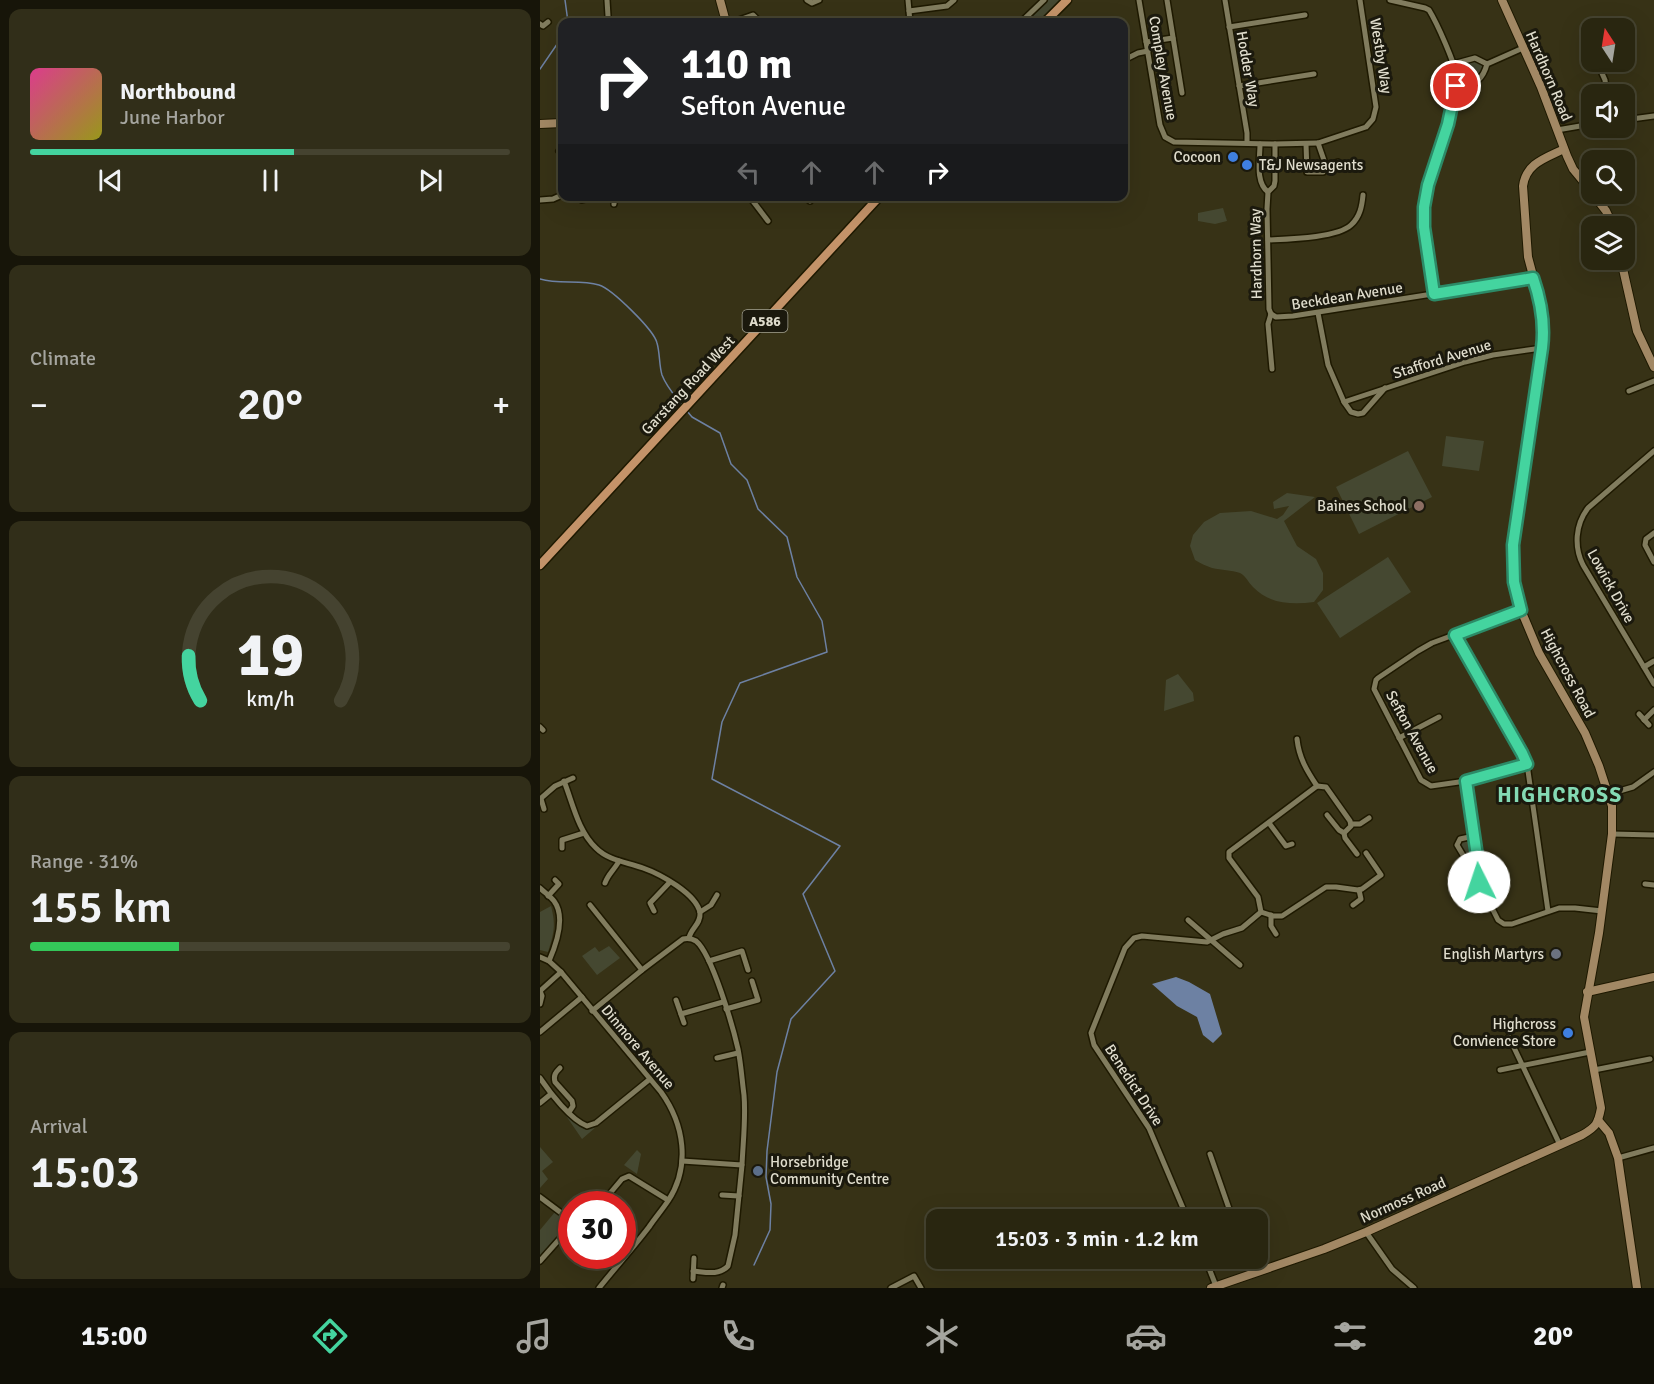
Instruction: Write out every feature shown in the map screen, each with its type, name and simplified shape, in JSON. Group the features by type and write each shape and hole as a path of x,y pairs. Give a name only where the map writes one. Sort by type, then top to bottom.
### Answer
{"main road":[{"path":"1049,18 1067,0"},
{"name":"Garstang Road West","path":"540,565 875,201"}],"street":[{"path":"607,0 608,18"},
{"path":"720,0 725,18"},
{"path":"807,0 813,3 819,0"},
{"path":"908,0 910,18"},
{"path":"909,11 947,6 954,0"},
{"path":"1025,18 1044,0"},
{"name":"Compley Avenue","path":"1139,0 1159,123 1165,137 1174,142 1275,144"},
{"path":"1168,0 1173,38 1184,86 1182,93"},
{"name":"Hodder Way","path":"1225,0 1247,142"},
{"name":"Westby Way","path":"1275,144 1318,143 1366,127 1376,114 1360,0"},
{"path":"1390,0 1429,10 1457,78 1448,124 1428,185 1424,207 1424,227 1434,294"},
{"name":"Hardhorn Road","path":"1502,0 1541,87 1564,149 1581,178"},
{"path":"1229,27 1305,15"},
{"path":"1146,42 1173,38"},
{"path":"1453,64 1475,58 1487,63 1523,48"},
{"path":"1128,58 1148,51"},
{"path":"1456,90 1478,81 1485,73 1487,63"},
{"path":"1239,86 1314,74"},
{"path":"1635,119 1654,116"},
{"path":"540,124 558,124"},
{"path":"1557,130 1581,126"},
{"path":"1318,143 1326,166 1338,162"},
{"name":"Hardhorn Way","path":"1260,144 1260,179 1263,188 1268,192"},
{"name":"Hardhorn Way","path":"1272,369 1268,324 1271,314 1269,309 1267,209 1268,192 1274,186 1275,181 1275,144"},
{"path":"1306,144 1308,172 1323,172"},
{"name":"Highcross Road","path":"1564,149 1532,165 1523,186 1528,257 1542,317 1542,348 1513,545 1514,582 1521,610 1539,653 1585,734 1609,794 1613,814 1602,911 1584,1017 1601,1108 1599,1120"},
{"path":"1268,240 1321,235 1346,229 1358,217 1363,195"},
{"path":"540,200 558,197"},
{"path":"753,201 768,221"},
{"path":"1623,270 1637,331 1654,367"},
{"name":"Beckdean Avenue","path":"1271,314 1283,317 1318,313 1533,278"},
{"path":"1318,313 1328,365 1344,402"},
{"name":"Stafford Avenue","path":"1385,388 1363,413 1351,412 1344,402 1385,388 1478,358 1542,348"},
{"path":"1636,396 1632,390 1654,381"},
{"name":"Lowick Drive","path":"1654,451 1588,508 1581,518 1576,543 1583,565 1654,684"},
{"path":"1654,533 1645,542 1654,562"},
{"name":"Sefton Avenue","path":"1521,610 1424,647 1376,680 1374,689 1424,783 1431,786 1466,781 1527,764"},
{"path":"1455,635 1527,764 1548,911"},
{"path":"1644,667 1654,661"},
{"path":"1644,720 1654,710"},
{"path":"1639,714 1649,725"},
{"path":"1399,738 1438,717"},
{"path":"1298,739 1303,764 1317,786 1326,788 1352,824"},
{"path":"1290,746 1298,747"},
{"path":"1609,794 1634,787 1654,772"},
{"path":"544,809 540,799 551,788 573,778"},
{"path":"1466,781 1479,882"},
{"path":"564,782 584,833 598,850 619,861 647,870 670,882 689,896 700,912 699,922 690,933 689,938"},
{"path":"1317,786 1231,849 1229,858 1259,900 1261,912 1277,916 1285,914 1326,887 1359,890 1381,875"},
{"path":"1327,814 1344,833 1356,854"},
{"path":"1352,824 1360,824 1369,818"},
{"path":"1269,823 1286,846"},
{"path":"1344,833 1350,829 1352,824"},
{"path":"561,840 584,833"},
{"path":"1612,834 1654,835"},
{"path":"555,835 561,840 562,848"},
{"path":"1474,836 1460,839 1457,845 1498,920 1504,924 1512,924 1559,908 1602,911"},
{"path":"1281,852 1286,846 1292,844"},
{"path":"1366,853 1386,882"},
{"path":"605,883 606,873 615,870 619,861"},
{"path":"548,896 559,884 555,880"},
{"path":"654,911 648,902 670,882"},
{"path":"1645,884 1654,885"},
{"path":"540,888 557,908 559,918 557,936 549,961"},
{"path":"1353,905 1361,899 1359,890"},
{"path":"700,912 711,905 717,895"},
{"path":"590,905 642,969"},
{"name":"Benedict Drive","path":"1183,1209 1149,1128 1094,1045 1091,1033 1129,943 1142,936 1203,943 1242,928 1261,912"},
{"path":"591,919 597,914"},
{"path":"1271,915 1271,926 1276,934"},
{"path":"1188,920 1240,965"},
{"path":"592,1011 642,969 683,939 689,938 698,943 709,961 738,1053 744,1107 742,1165 735,1235 728,1266 719,1273 693,1271"},
{"path":"709,961 742,951 748,970"},
{"name":"Dinmore Avenue","path":"540,957 549,961 561,972 650,1079 675,1116 681,1137 682,1161 678,1178 668,1200 598,1288"},
{"path":"540,1004 542,996 540,991 561,972"},
{"path":"1587,992 1654,977"},
{"path":"726,1010 758,1000 752,981"},
{"path":"540,1032 582,998"},
{"path":"676,1000 684,1023"},
{"path":"681,1014 723,1002"},
{"path":"1509,1038 1560,1145"},
{"path":"1500,1070 1590,1052"},
{"path":"717,1058 738,1053"},
{"path":"1594,1070 1650,1059"},
{"path":"560,1068 554,1075 555,1082 572,1101 573,1106 569,1112"},
{"path":"540,1078 551,1094 569,1112 584,1125 591,1126 650,1079"},
{"path":"540,1103 551,1094"},
{"path":"572,1101 578,1096"},
{"path":"1599,1120 1609,1133 1618,1158 1637,1288"},
{"name":"Normoss Road","path":"1214,1287 1366,1232 1588,1132 1599,1120"},
{"path":"1618,1158 1654,1148"},
{"path":"1210,1154 1229,1209"},
{"path":"682,1161 742,1165"},
{"path":"612,1191 622,1179 629,1176 668,1200"},
{"path":"722,1195 739,1196"},
{"path":"540,1197 558,1212"},
{"path":"1366,1232 1392,1269 1414,1288"},
{"path":"540,1262 558,1240"},
{"path":"693,1279 694,1258"},
{"path":"1208,1269 1214,1287"},
{"path":"1250,1269 1252,1274"},
{"path":"891,1288 914,1276 921,1288"}],"green space":[{"path":"1047,0 1059,0 1042,18 1028,18"},
{"path":"1471,58 1487,64 1481,78 1456,90 1453,64"},
{"path":"1223,208 1227,221 1215,224 1198,221 1198,213"},
{"path":"1446,436 1484,441 1479,471 1442,466"},
{"path":"1408,451 1432,497 1359,534 1336,487"},
{"path":"1287,493 1315,497 1284,521 1297,546 1316,559 1323,573 1323,590 1314,602 1289,603 1274,600 1259,593 1240,573 1212,568 1195,560 1190,546 1193,535 1204,522 1220,513 1251,511 1277,519 1289,506 1274,509 1273,502"},
{"path":"1388,557 1411,592 1340,638 1317,603"},
{"path":"1178,674 1193,693 1194,701 1164,711 1166,680"},
{"path":"1474,836 1479,882 1458,842"},
{"path":"551,906 554,929 548,952 540,950 540,912"},
{"path":"609,946 620,958 597,975 582,956 595,947 599,952"},
{"path":"551,1094 588,1128 596,1127 582,1139"},
{"path":"540,1147 553,1162 542,1171 548,1179 540,1188"},
{"path":"637,1150 641,1154 637,1174 624,1165"},
{"path":"555,1212 558,1214 558,1239 540,1259 540,1230"}],"water":[{"path":"1176,977 1210,994 1222,1034 1213,1043 1203,1035 1197,1017 1177,1006 1152,984"}],"waterway":[{"path":"565,0 567,18"},
{"path":"540,69 558,43"},
{"path":"540,279 599,285 622,302 641,320 654,337 658,347 662,375 682,405"},
{"path":"687,411 692,417 720,433 731,464 747,480 758,509 787,537 797,577 822,621 827,652 740,683 722,722 712,779 840,846 803,894 835,971 791,1019 777,1072 767,1151 766,1177 771,1204 770,1230 754,1265"}],"place":[{"name":"Cocoon","path":"1233,157"},
{"name":"T&J Newsagents","path":"1247,165"},
{"name":"Baines School","path":"1419,506"},
{"name":"English Martyrs","path":"1556,954"},
{"name":"Highcross Convience Store","path":"1568,1033"},
{"name":"Horsebridge Community Centre","path":"758,1171"}],"district":[{"name":"HIGHCROSS","path":"1560,795"}],"route":[{"path":"1456,86 1448,124 1425,196 1424,227 1434,294 1533,278 1538,291 1543,324 1542,348 1513,545 1514,582 1521,610 1455,635 1527,764 1466,781 1479,882"}]}
